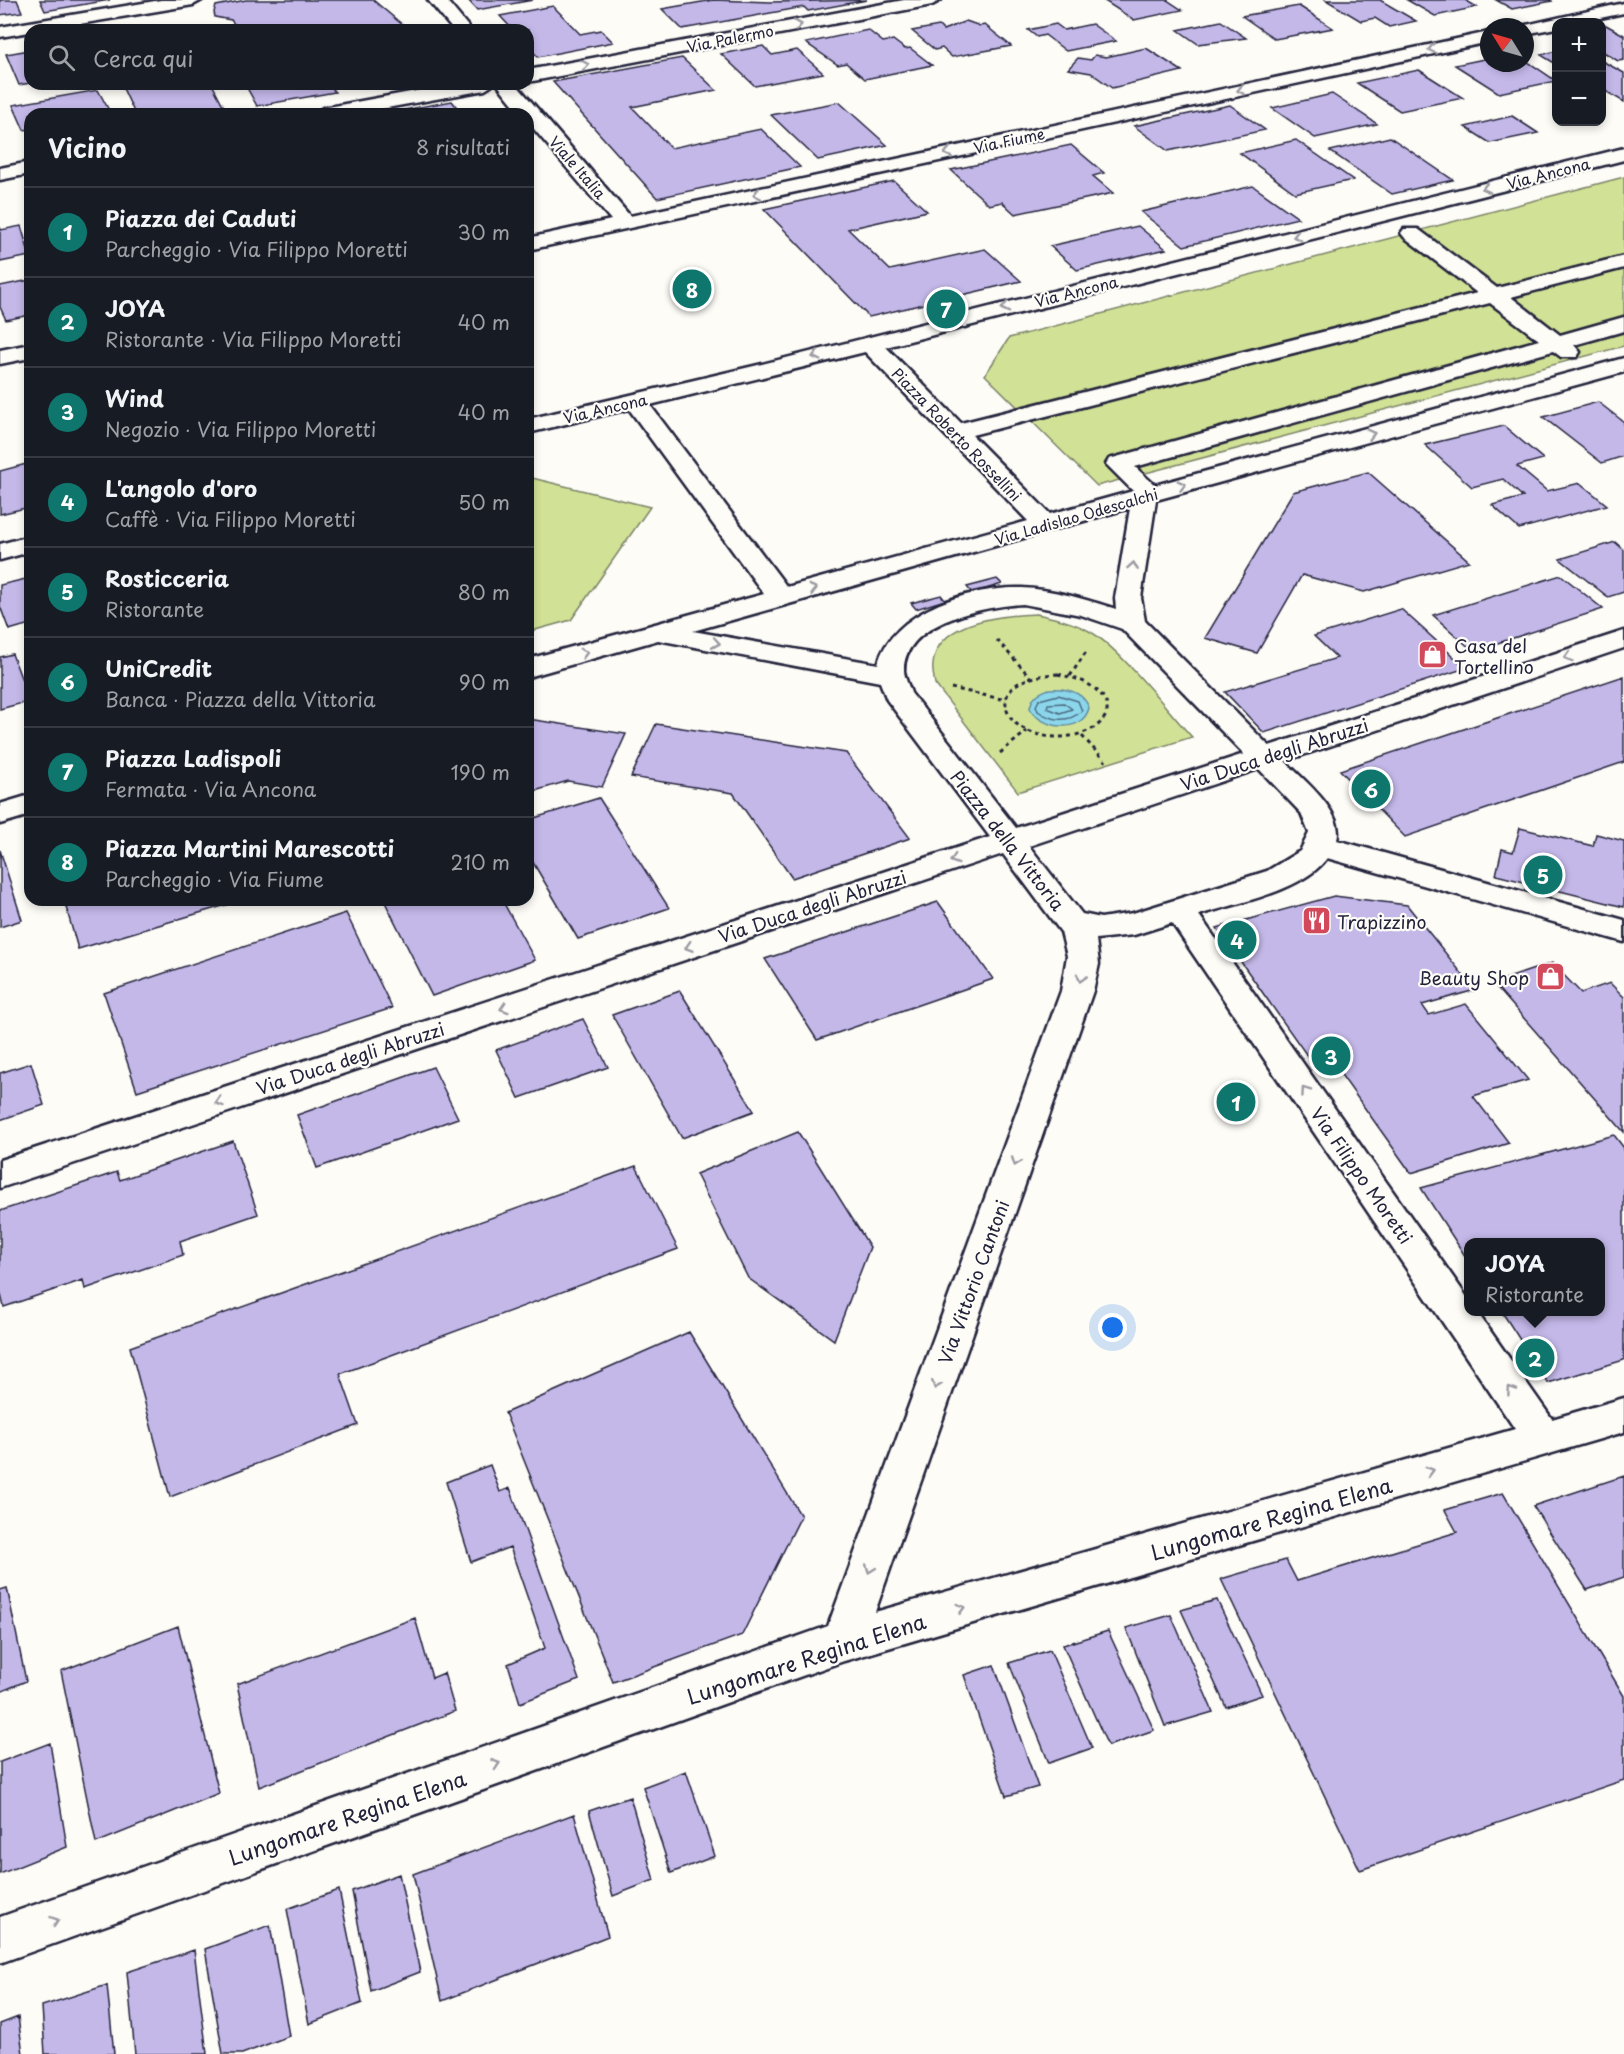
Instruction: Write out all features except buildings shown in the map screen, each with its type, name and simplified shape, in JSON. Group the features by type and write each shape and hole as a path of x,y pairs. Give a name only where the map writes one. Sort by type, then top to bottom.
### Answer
{"street":[{"path":"48,24 193,0"},
{"path":"437,0 457,24"},
{"name":"Via Palermo","path":"534,75 932,0"},
{"path":"1612,0 1624,7"},
{"path":"1534,27 1624,7"},
{"path":"0,32 24,28"},
{"name":"Via Fiume","path":"534,243 1480,39"},
{"path":"355,108 453,90"},
{"name":"Viale Italia","path":"511,90 527,108"},
{"name":"Viale Italia","path":"534,117 625,223"},
{"name":"Via Ancona","path":"534,425 1624,154"},
{"path":"0,174 24,169"},
{"path":"1411,233 1598,373"},
{"path":"955,432 1624,262"},
{"path":"1132,624 1128,598 1147,495 1118,464 1624,324"},
{"name":"Piazza Roberto Rossellini","path":"869,343 1046,525"},
{"path":"0,357 24,352"},
{"name":"Via Ladislao Odescalchi","path":"534,666 1147,495 1624,365"},
{"path":"635,401 781,598"},
{"path":"0,552 24,546"},
{"path":"658,632 890,675 894,652 908,633 942,612 982,599 1023,596 1086,608 1132,624 1264,757 1313,807 1322,823 1324,833 1320,846 1624,931"},
{"name":"Via Duca degli Abruzzi","path":"0,1173 1624,639"},
{"name":"Piazza della Vittoria","path":"890,675 897,694 1072,923 1101,930 1134,924 1180,911 1278,879 1311,858 1320,846"},
{"path":"0,814 24,807"},
{"name":"Via Filippo Moretti","path":"1180,911 1544,1438"},
{"name":"Via Vittorio Cantoni","path":"844,1641 1077,990 1084,966 1084,951 1082,938 1072,923"},
{"name":"Lungomare Regina Elena","path":"0,1940 844,1641 1624,1415"}],"path":[{"path":"1041,675 1064,675 1088,682 1107,701 1108,711 1104,721 1095,730 1082,736 1049,738 1019,727 1009,717 1005,706 1007,695 1021,682 1041,675"},
{"path":"1082,736 1110,767"}],"green space":[{"path":"1624,177 1624,346 1097,486 985,375 1009,338"},
{"path":"534,478 650,507 571,620 534,630"},
{"path":"1037,614 1077,625 1101,639 1128,664 1192,737 1018,792 935,684 933,665 937,650 946,638 959,629 990,619"}],"water":[{"path":"1049,689 1067,690 1078,694 1089,708 1085,717 1070,725 1061,726 1042,721 1030,708 1034,698"}],"place":[{"name":"Piazza Martini Marescotti","path":"692,289"},
{"name":"Piazza Ladispoli","path":"946,309"},
{"name":"Casa del Tortellino","path":"1433,655"},
{"name":"UniCredit","path":"1371,789"},
{"name":"Rosticceria","path":"1543,875"},
{"name":"Trapizzino","path":"1316,921"},
{"name":"L'angolo d'oro","path":"1237,940"},
{"name":"Beauty Shop","path":"1550,977"},
{"name":"Wind","path":"1331,1056"},
{"name":"Piazza dei Caduti","path":"1236,1102"},
{"name":"JOYA","path":"1535,1358"}]}
